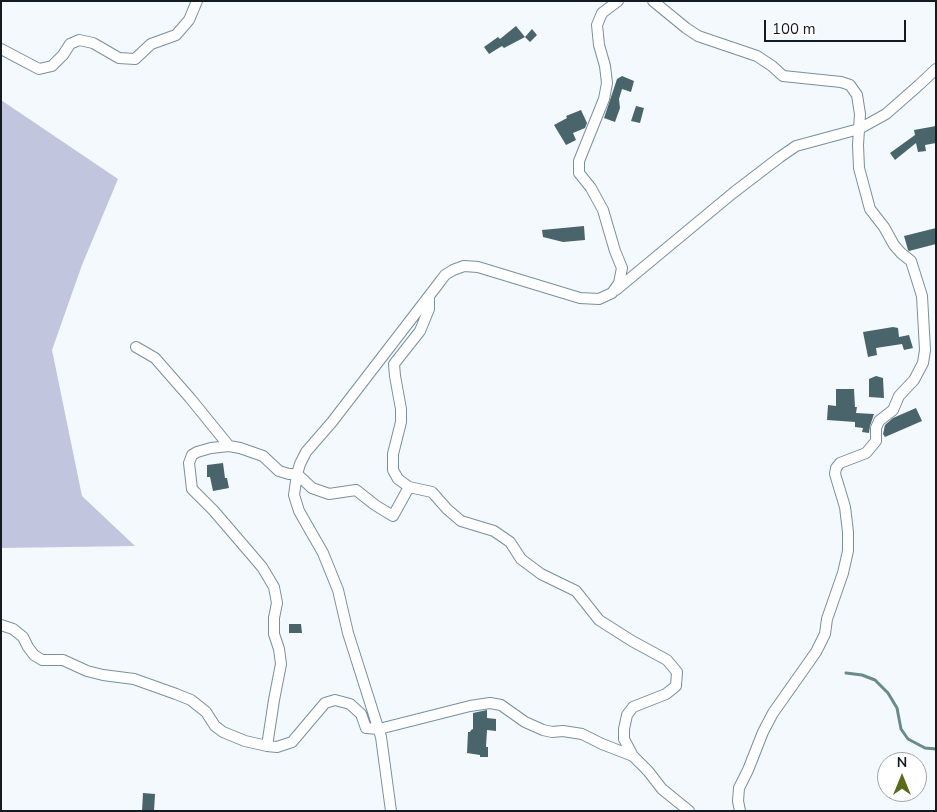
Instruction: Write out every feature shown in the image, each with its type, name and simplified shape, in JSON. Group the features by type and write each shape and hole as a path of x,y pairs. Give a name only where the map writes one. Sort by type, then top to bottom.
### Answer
{"street":[{"path":"1,49 39,68 52,66 70,44 79,40 93,43 119,58 135,58 151,44 176,35 189,20 197,1"},
{"path":"612,293 619,283 622,268 603,210 591,188 579,172 579,161 604,99 607,83 605,66 599,45 597,24 602,13 618,1"},
{"path":"653,1 698,36 757,56 783,76 841,82 850,85 857,96 860,114 860,168 870,209 884,227 894,245 910,261 922,296 926,350 923,363 914,380 899,396 893,410 879,421 876,428 876,441 866,453 840,463 836,468 835,474 845,507 848,532 848,551 843,573 827,619 825,634 816,652 773,713 738,788 740,811"},
{"path":"391,811 381,737 348,633 338,590 323,553 299,511 294,495 297,474 306,452 332,422 445,275 453,270 464,266 478,267 580,298 598,299 612,293 780,156 796,146 859,129 886,114 936,69"},
{"path":"429,296 429,308 420,331 394,364 402,409 401,422 392,454 394,470 398,478 409,487 432,492 461,521 494,531 510,542 521,559 541,574 576,591 598,620 667,660 677,672 676,686 666,694 633,707 627,715 624,739 633,756 662,789 689,811"},
{"path":"136,347 155,358 229,446"},
{"path":"267,746 281,664 274,634 274,618 277,603 274,587 262,567 192,489 189,463 192,455 210,448 229,446 240,448 262,456 279,471 297,474 312,488 328,494 356,490 393,516 409,487"},
{"path":"1,625 13,629 23,637 34,655 42,660 63,660 87,671 134,679 192,700 206,712 214,726 223,732 267,746 277,747 292,742 325,703 335,700 350,704 361,714 366,728 379,729 470,706 490,703 501,705 526,722 543,730 582,734 633,756"}],"shaded area":[{"path":"1,100 118,179 82,265 52,350 82,496 135,546 1,548"}],"building":[{"path":"516,26 525,37 504,48 502,46 489,54 484,47 498,37 500,39"},
{"path":"532,29 537,35 530,42 525,37"},
{"path":"622,76 634,81 631,92 622,89 619,99 620,108 615,122 604,118 617,79"},
{"path":"636,106 644,108 640,123 631,121"},
{"path":"581,110 587,123 585,128 573,133 576,140 566,145 554,125 567,118 566,116"},
{"path":"936,126 936,143 925,145 926,151 918,152 916,143 895,160 890,153 915,135 914,130"},
{"path":"584,226 585,240 563,242 543,237 542,230"},
{"path":"936,228 936,244 908,250 904,236"},
{"path":"893,327 898,328 899,337 909,335 913,348 904,350 902,344 876,348 877,355 868,357 863,332"},
{"path":"876,376 883,378 884,398 869,397 869,379"},
{"path":"836,389 854,389 856,413 874,414 869,433 862,432 863,428 855,427 855,422 827,420 828,405 836,406"},
{"path":"916,408 922,421 885,437 883,434 885,425 893,418"},
{"path":"223,463 225,478 227,478 229,488 213,491 210,477 207,477 207,465"},
{"path":"289,624 301,624 302,633 289,633"},
{"path":"487,710 487,718 496,719 496,731 487,730 486,747 488,747 488,757 480,757 480,755 467,753 468,732 473,729 473,713"},
{"path":"143,793 155,794 154,811 142,811"}],"waterway":[{"path":"846,673 862,675 875,680 888,693 897,708 901,729 908,739 925,748 936,749"}]}
